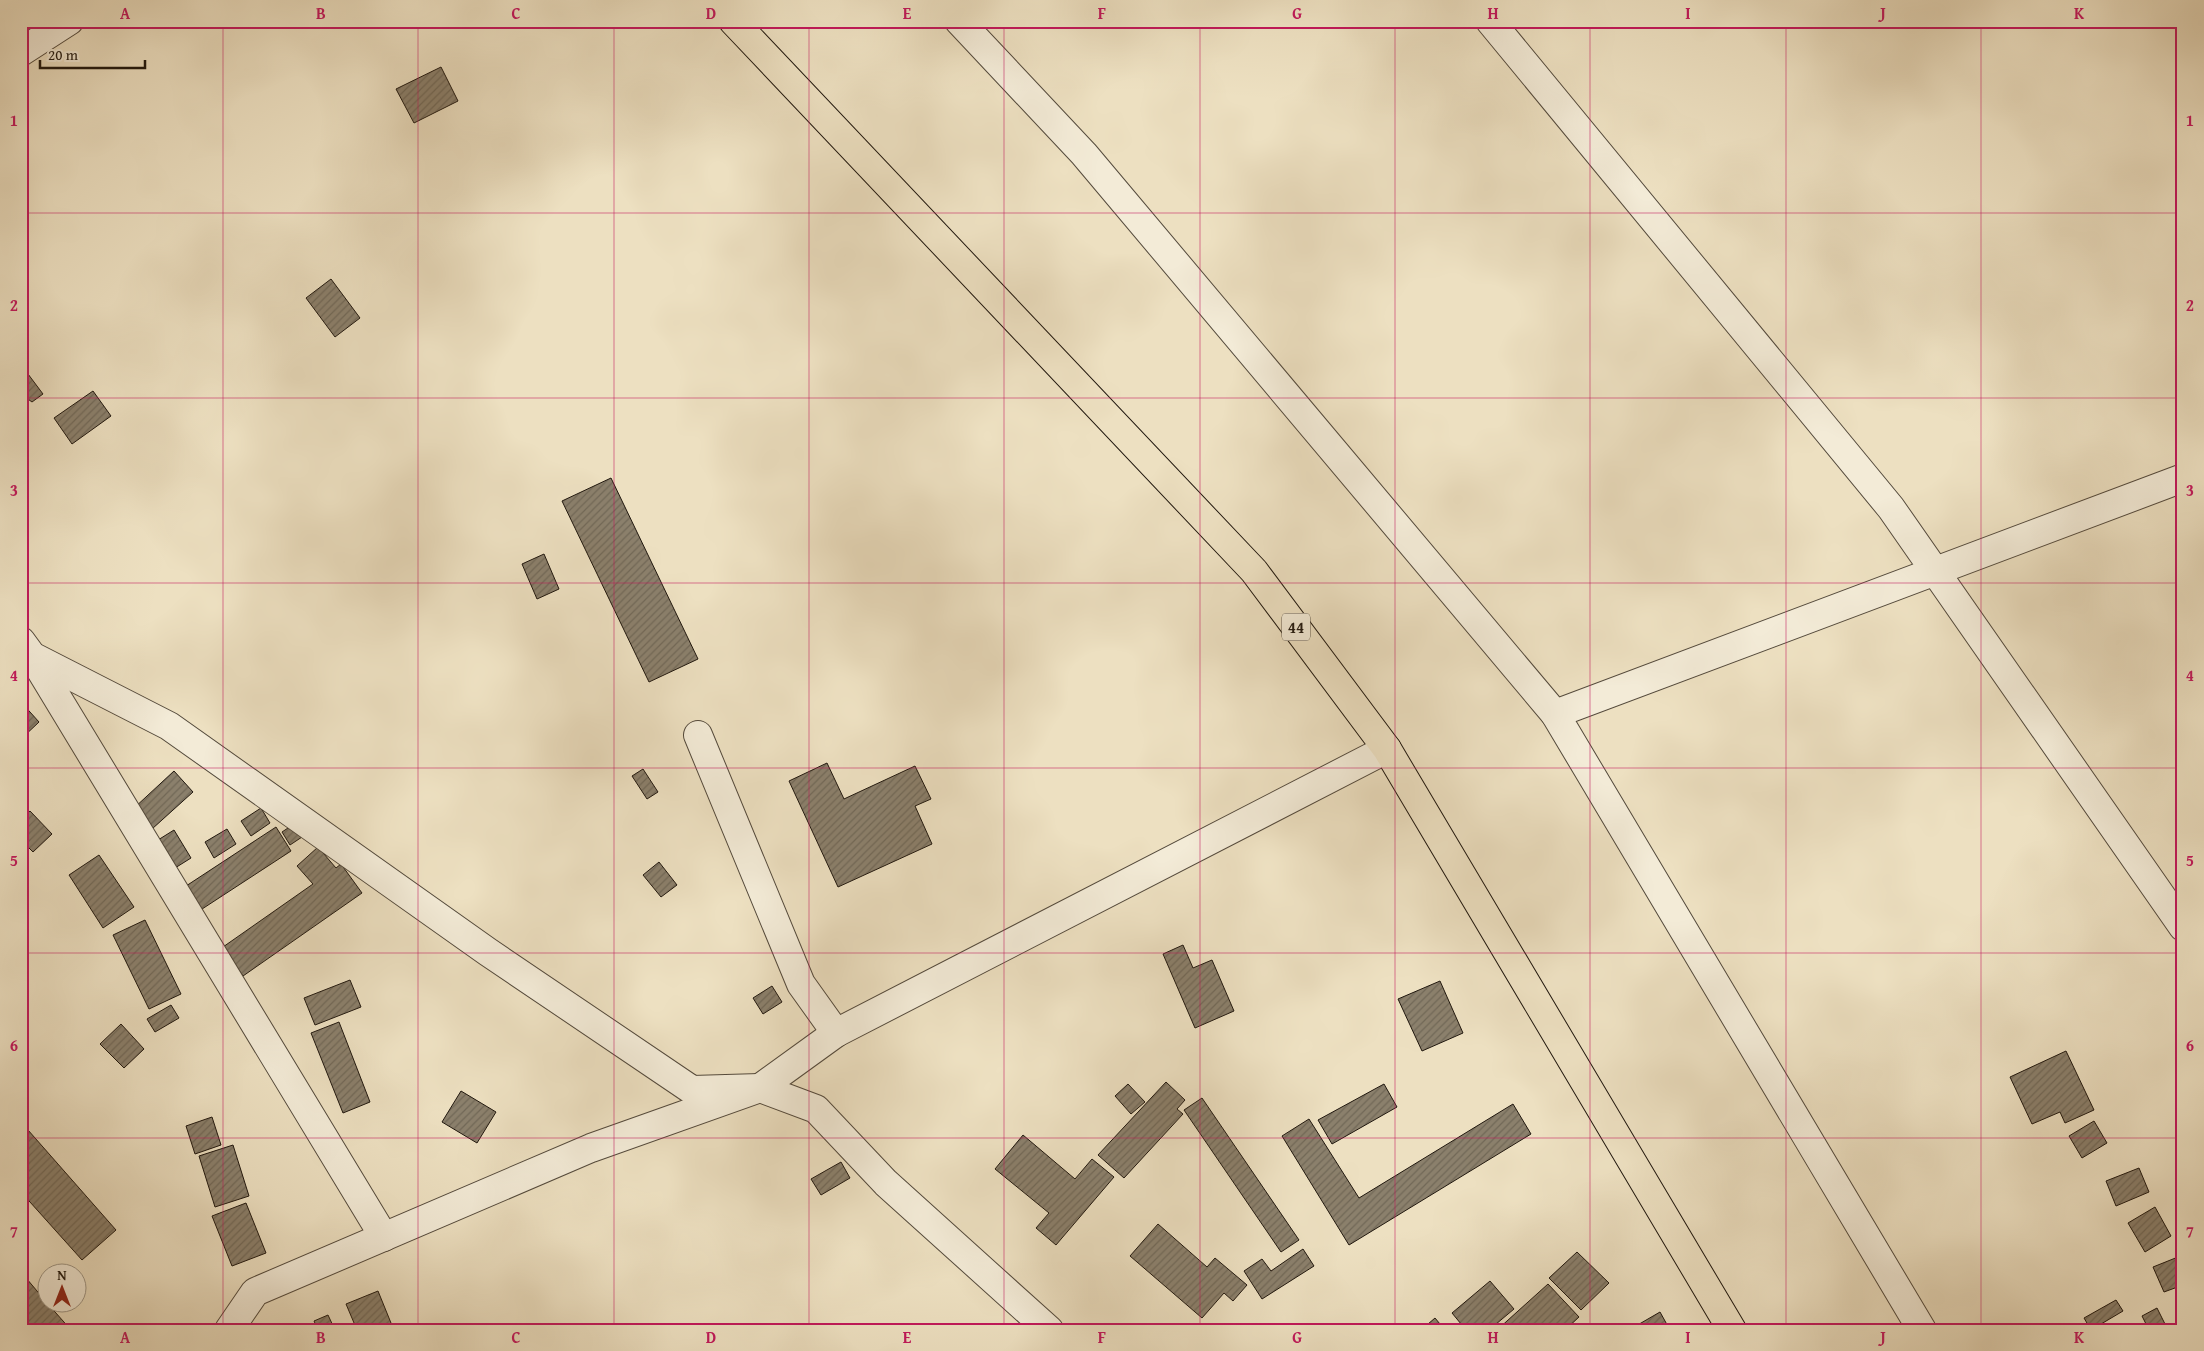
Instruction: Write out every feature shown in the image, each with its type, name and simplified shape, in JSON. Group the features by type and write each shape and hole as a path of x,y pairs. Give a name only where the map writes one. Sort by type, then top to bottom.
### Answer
{"main road":[{"name":"44","path":"733,21 1254,571 1387,749 1732,1330"}],"street":[{"path":"21,52 70,21"},
{"path":"959,21 1084,154 1555,714 1922,1330"},
{"path":"1490,21 1891,508 2183,927"},
{"path":"1555,714 2183,478"},
{"path":"27,649 170,726 488,952 692,1090 760,1088 816,1109 886,1183 1049,1330"},
{"path":"27,649 384,1237"},
{"path":"698,735 802,984 836,1033"},
{"path":"229,1330 255,1292 591,1148 760,1088 836,1033 1387,749"}],"building":[{"path":"441,67 458,101 414,123 396,89"},
{"path":"331,279 360,318 335,337 306,298"},
{"path":"28,374 43,394 32,402 21,394 21,385"},
{"path":"93,391 111,416 72,444 54,418"},
{"path":"611,478 698,659 649,682 562,501"},
{"path":"544,554 559,589 537,599 522,564"},
{"path":"21,702 39,722 21,739"},
{"path":"827,763 844,799 915,766 931,799 915,806 932,844 838,887 789,781"},
{"path":"643,769 658,792 647,799 632,776"},
{"path":"174,771 193,792 152,829 133,809"},
{"path":"261,808 270,823 251,836 241,821"},
{"path":"30,811 52,834 33,852 21,840 21,819"},
{"path":"297,822 305,835 290,845 282,832"},
{"path":"276,827 291,851 199,911 183,888"},
{"path":"227,829 236,844 214,858 205,842"},
{"path":"174,830 191,858 175,868 158,840"},
{"path":"318,847 336,868 341,864 362,893 243,976 223,947 313,884 297,866"},
{"path":"99,855 134,907 103,928 69,875"},
{"path":"659,862 677,885 661,897 643,875"},
{"path":"145,920 181,994 149,1009 113,935"},
{"path":"1183,945 1193,968 1212,960 1234,1011 1195,1028 1163,954"},
{"path":"350,980 361,1007 315,1025 304,998"},
{"path":"1440,981 1463,1033 1422,1051 1398,999"},
{"path":"772,986 782,1002 763,1014 753,998"},
{"path":"171,1005 179,1018 155,1032 147,1019"},
{"path":"339,1022 370,1102 343,1113 311,1033"},
{"path":"121,1024 144,1049 124,1068 100,1044"},
{"path":"2066,1051 2094,1110 2065,1123 2060,1112 2032,1124 2010,1077"},
{"path":"1166,1082 1185,1100 1177,1109 1183,1114 1124,1178 1098,1155"},
{"path":"1128,1084 1145,1102 1131,1114 1115,1096"},
{"path":"1384,1084 1397,1107 1332,1144 1318,1120"},
{"path":"461,1091 496,1112 477,1143 442,1122"},
{"path":"1202,1098 1299,1240 1281,1252 1184,1110"},
{"path":"1513,1104 1531,1134 1349,1245 1282,1136 1309,1119 1359,1198"},
{"path":"212,1117 221,1145 195,1154 186,1126"},
{"path":"2094,1121 2107,1143 2082,1158 2069,1136"},
{"path":"28,1130 116,1230 82,1260 21,1192 21,1136"},
{"path":"1023,1135 1075,1179 1092,1159 1114,1177 1056,1245 1036,1228 1049,1213 995,1169"},
{"path":"233,1145 249,1196 215,1207 199,1156"},
{"path":"841,1162 850,1178 821,1195 811,1179"},
{"path":"2139,1168 2149,1192 2116,1206 2106,1181"},
{"path":"246,1203 266,1253 232,1266 212,1216"},
{"path":"2155,1207 2171,1236 2145,1252 2128,1223"},
{"path":"1158,1224 1207,1267 1215,1258 1247,1285 1233,1301 1224,1293 1202,1318 1130,1256"},
{"path":"1303,1249 1314,1266 1262,1299 1244,1271 1262,1259 1271,1271"},
{"path":"1577,1252 1609,1283 1581,1310 1549,1278"},
{"path":"2183,1255 2183,1285 2164,1292 2153,1267"},
{"path":"21,1272 38,1292 38,1314 57,1314 71,1330 21,1330"},
{"path":"1490,1281 1514,1309 1489,1330 1466,1330 1452,1313"},
{"path":"1548,1284 1579,1317 1565,1330 1497,1330"},
{"path":"378,1291 391,1323 376,1330 357,1330 346,1304"},
{"path":"2116,1300 2123,1311 2091,1330 2084,1318"},
{"path":"2157,1308 2168,1330 2149,1330 2142,1316"},
{"path":"1660,1312 1670,1330 1629,1330"},
{"path":"328,1315 335,1330 318,1330 314,1321"},
{"path":"1435,1318 1445,1330 1421,1330"}]}
